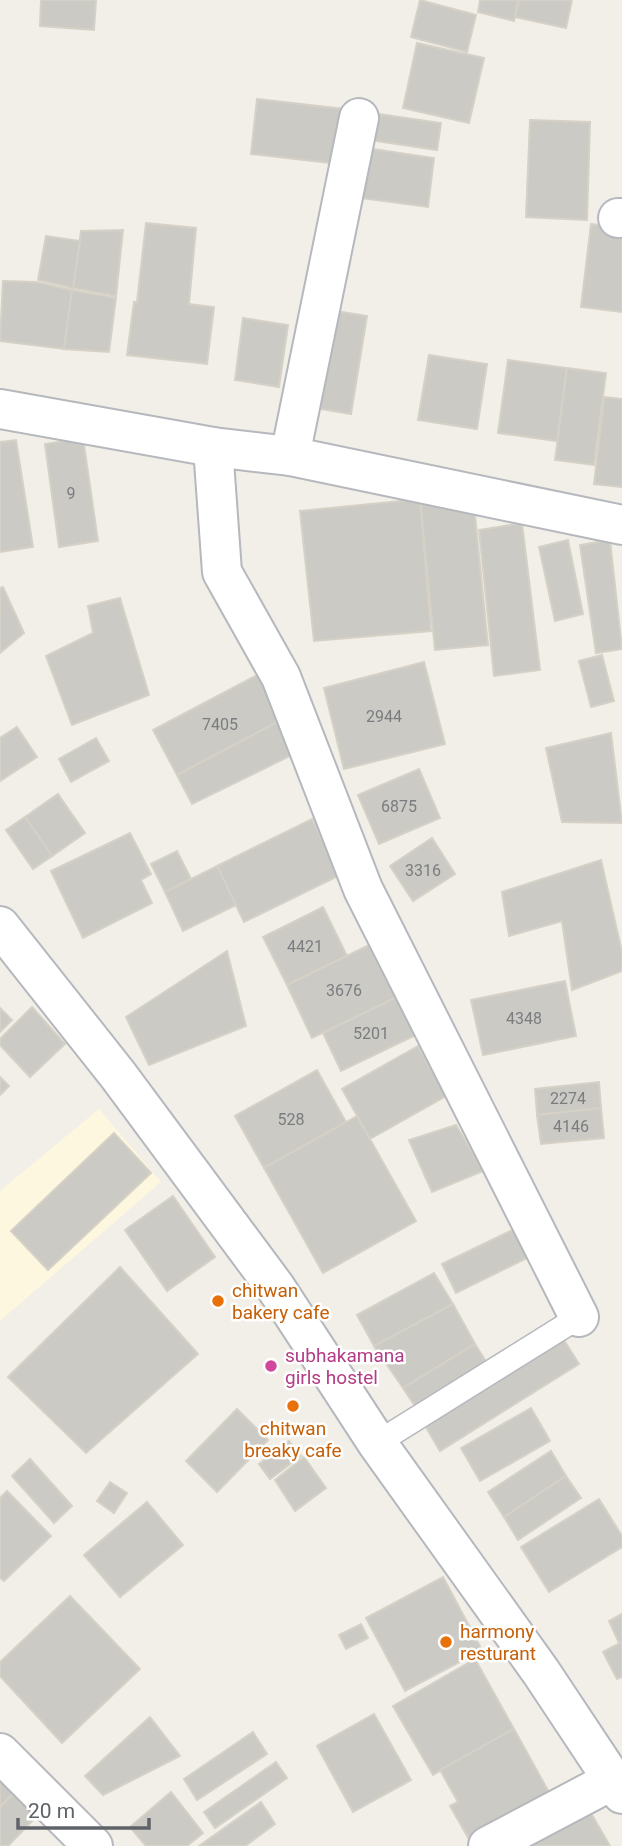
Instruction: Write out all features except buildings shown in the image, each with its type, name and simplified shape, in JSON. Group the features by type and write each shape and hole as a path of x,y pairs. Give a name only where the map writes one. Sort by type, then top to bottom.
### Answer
{"street":[{"path":"290,456 359,118"},
{"path":"0,408 213,447 290,456 622,525"},
{"path":"213,447 222,572 281,677 363,889 579,1317"},
{"path":"0,926 118,1074 276,1288 377,1443 541,1672 617,1787 488,1846"},
{"path":"0,1753 93,1846"}],"lane":[{"path":"377,1443 579,1317"}],"shaded area":[{"path":"99,1109 161,1182 0,1321 0,1191"}],"place":[{"name":"chitwan bakery cafe","path":"218,1301"},
{"name":"subhakamana girls hostel","path":"271,1366"},
{"name":"chitwan breaky cafe","path":"293,1406"},
{"name":"harmony resturant","path":"446,1642"}]}
